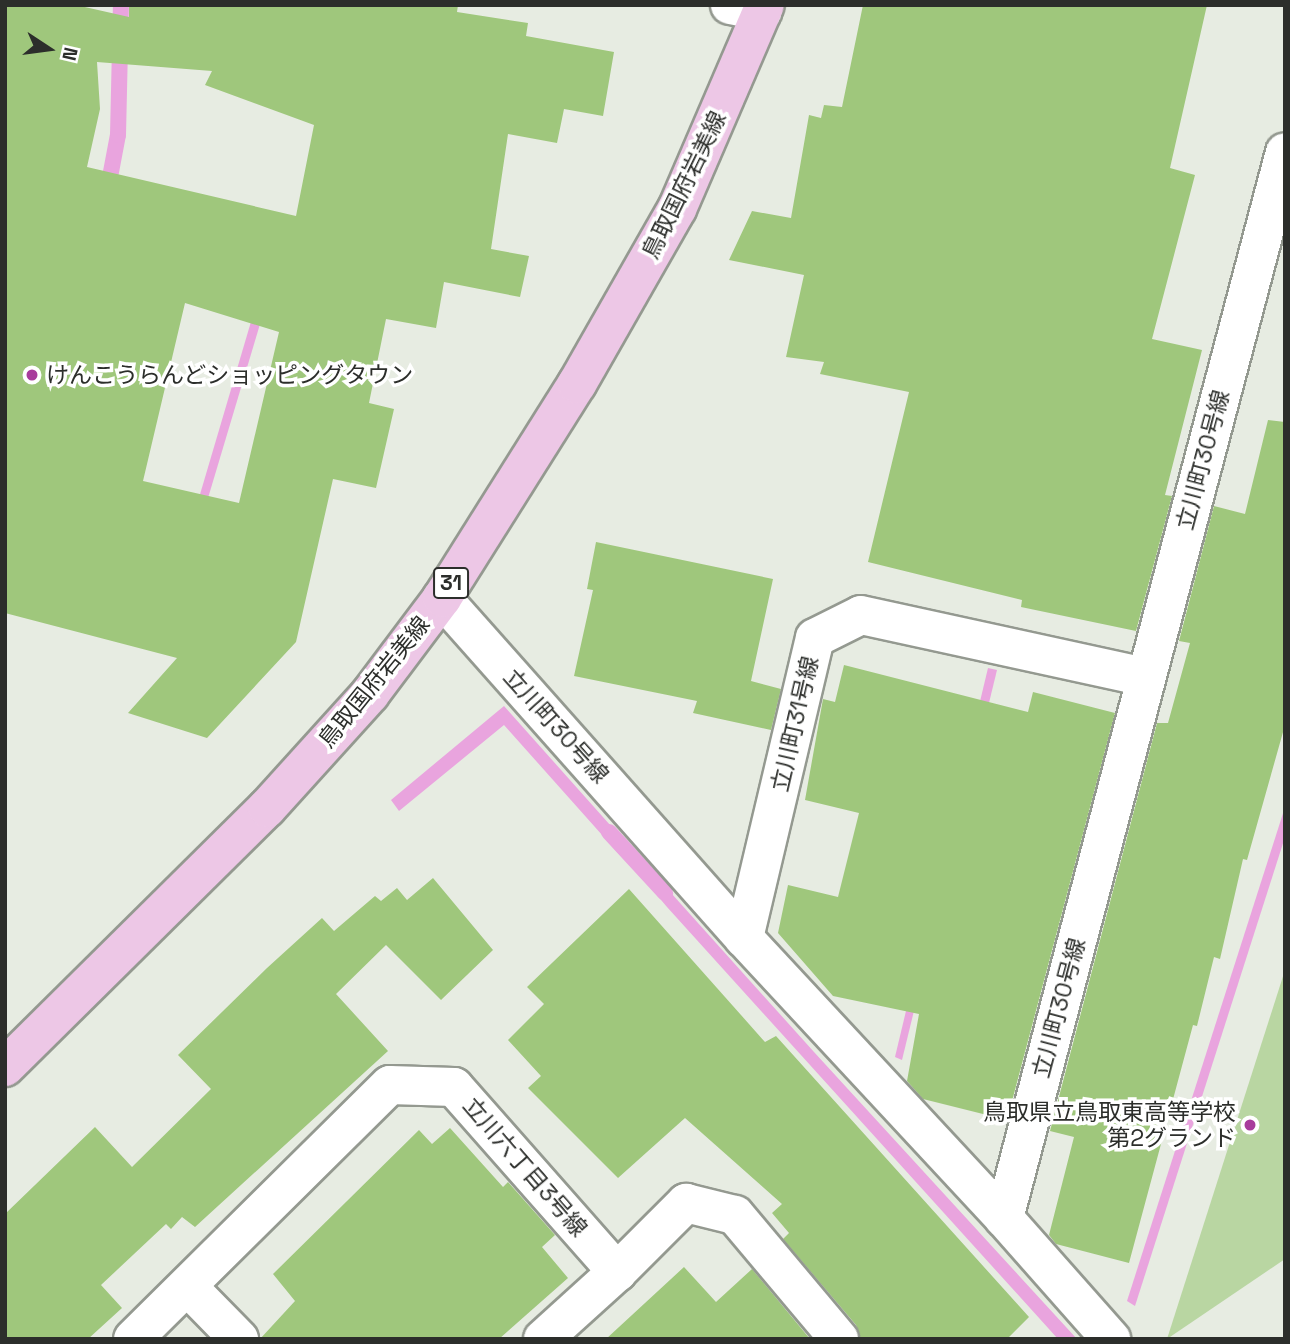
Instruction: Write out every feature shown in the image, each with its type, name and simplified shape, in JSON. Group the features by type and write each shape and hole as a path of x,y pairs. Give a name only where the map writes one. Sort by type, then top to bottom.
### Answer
{"main road":[{"name":"鳥取国府岩美線","path":"5,1067 267,808 370,694 442,598 577,384 677,209 753,7"}],"street":[{"name":"立川町30号線","path":"1004,1218 1285,152"},
{"name":"立川町30号線","path":"442,598 744,939 1004,1218"},
{"name":"立川町31号線","path":"744,939 815,638 860,615 1145,677"},
{"name":"立川六丁目3号線","path":"132,1339 188,1287 390,1085 454,1087 617,1272"},
{"path":"543,1339 617,1272 685,1203 735,1215 839,1339"},
{"path":"1004,1218 1111,1339"},
{"path":"188,1287 239,1339"}],"green space":[{"path":"1285,970 1285,1259 1167,1339"}],"shaded area":[{"path":"292,217 191,555 170,596 271,254"},
{"path":"988,668 997,670 902,1060 895,1057"},
{"path":"504,706 627,844 619,854 504,725 399,811 391,800"},
{"path":"1285,807 1285,837 1135,1306 1127,1301"},
{"path":"654,874 1077,1339 1058,1339 667,907 645,881"}],"building":[{"path":"5,5 76,5 129,17 129,5 458,5 457,12 528,23 526,36 614,52 603,116 564,109 557,143 508,134 491,249 529,256 520,297 444,282 436,328 386,319 369,403 394,409 376,488 333,479 296,642 207,738 128,713 177,658 5,613","holes":["97,62 212,71 205,85 314,125 296,216 87,167 100,109","185,303 279,332 239,503 143,481"]},
{"path":"863,5 1207,5 1170,168 1195,175 1152,339 1202,350 1165,495 1172,496 1136,631 1021,607 1022,600 868,562 909,392 820,374 824,362 786,357 804,275 729,260 752,211 791,218 809,115 821,118 824,105 842,107"},
{"path":"1268,420 1285,422 1285,725 1247,860 1243,859 1220,959 1214,957 1197,1026 1193,1025 1129,1263 1056,1244 1049,1235 1074,1137 1050,1131 1157,723 1168,723 1190,643 1179,641 1214,506 1245,514"},
{"path":"596,542 773,579 751,681 781,689 771,730 693,713 697,701 574,676 593,590 587,589"},
{"path":"844,665 1028,712 1033,692 1115,713 1007,1120 923,1099 907,1081 919,1014 833,996 778,933 788,885 838,897 859,813 805,800 823,699 835,702"},
{"path":"433,878 493,950 441,1000 386,945 336,994 388,1051 195,1227 182,1217 171,1229 166,1224 101,1285 122,1308 88,1339 5,1339 5,1214 95,1127 132,1167 211,1089 178,1055 267,968 322,918 334,931 375,896 381,901 397,888 407,900"},
{"path":"629,889 765,1042 776,1036 1029,1317 1007,1339 860,1339 856,1325 783,1239 789,1233 772,1213 782,1204 685,1118 618,1178 528,1088 541,1076 508,1040 544,1004 527,987"},
{"path":"450,1128 503,1187 508,1182 555,1235 542,1247 568,1278 499,1339 260,1339 295,1301 273,1274 419,1130 432,1144"},
{"path":"684,1267 716,1302 752,1269 810,1339 606,1339"}],"waterway":[{"path":"107,193 118,135 121,5"},
{"path":"609,832 665,893"}],"place":[{"name":"けんこうらんどショッピングタウン","path":"32,375"},
{"name":"鳥取県立鳥取東高等学校 第2グランド","path":"1250,1125"}]}
